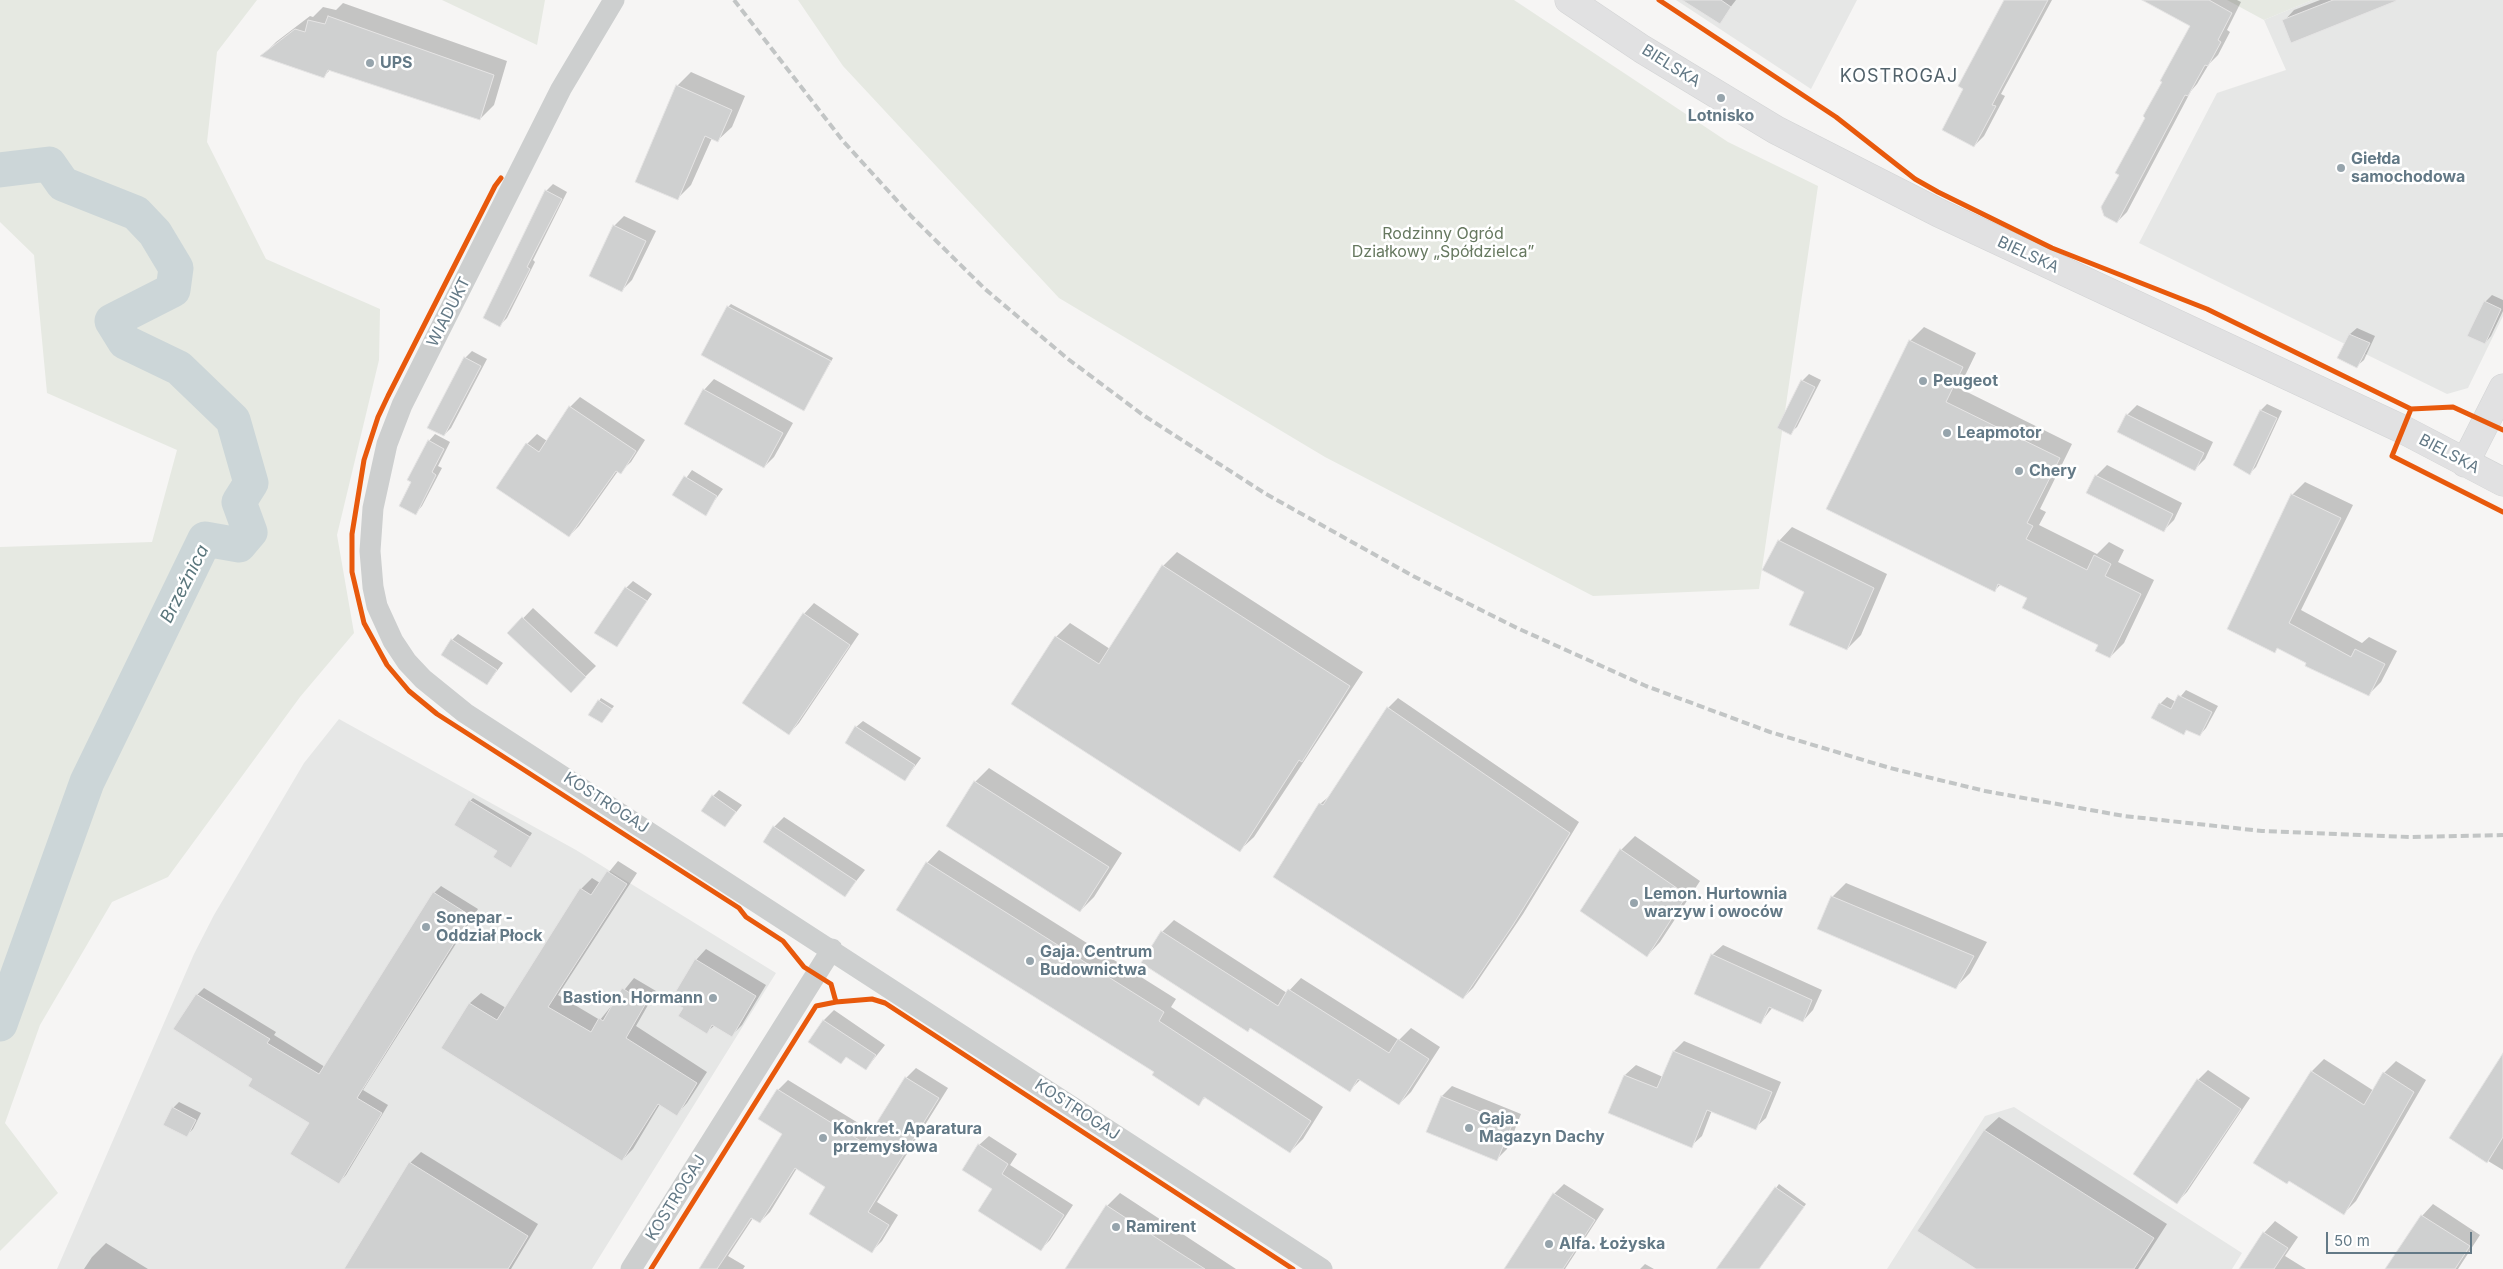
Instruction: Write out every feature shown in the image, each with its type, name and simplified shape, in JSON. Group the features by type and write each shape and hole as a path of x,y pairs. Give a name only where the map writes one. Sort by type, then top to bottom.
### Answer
{"main road":[{"name":"BIELSKA","path":"1569,0 1721,98 1799,142 1939,213 2402,429 2503,482"},
{"path":"2465,462 2503,388"}],"street":[{"name":"WIADUKT","path":"393,641 377,606 370,551 373,508 387,444 402,405 554,104 615,1"},
{"name":"KOSTROGAJ","path":"393,641 407,662 423,679 464,713 1322,1269"},
{"name":"KOSTROGAJ","path":"631,1269 832,950"}],"shaded area":[{"path":"1676,0 1857,0 1811,89"},
{"name":"Giełda samochodowa","path":"2312,0 2503,0 2503,316 2468,388 2447,394 2139,243 2217,93 2286,70 2264,20"},
{"path":"339,719 576,850 776,973 592,1269 57,1269 194,954 214,915 304,763"},
{"path":"2014,1107 2242,1253 2232,1269 1887,1269 1985,1116"}],"green space":[{"path":"0,0 257,0 217,52 207,142 266,259 380,309 379,360 337,535 354,633 300,697 168,877 112,902 40,1025 5,1123 58,1193 0,1251 0,547 152,542 177,450 47,393 34,255 0,222"},
{"path":"442,0 545,0 537,45"},
{"name":"Rodzinny Ogród Działkowy „Spółdzielca”","path":"798,0 1514,0 1728,142 1818,186 1759,589 1593,596 1325,457 1059,298 843,66"},
{"path":"2227,0 2312,0 2264,20"}],"building":[{"path":"1682,0 1721,0 1731,7 1720,24"},
{"path":"2004,0 2048,0 1992,105 1996,106 1974,147 1942,130 1963,89 1958,86"},
{"path":"2142,0 2209,0 2232,13 2218,40 2221,42 2208,66 2205,65 2188,96 2185,95 2117,223 2104,216 2101,207 2119,175 2115,173 2145,118 2143,116 2162,82 2160,81 2190,26"},
{"path":"2333,0 2396,1 2291,43 2282,20"},
{"name":"UPS","path":"328,16 494,75 480,120 328,70 324,78 260,56 295,29 305,32 308,20 325,24"},
{"path":"676,85 732,110 718,142 705,136 678,200 635,182"},
{"path":"545,190 562,199 527,267 530,269 500,327 483,318"},
{"path":"613,225 646,241 622,292 589,276"},
{"path":"2484,301 2501,309 2485,344 2467,336"},
{"path":"727,306 831,361 804,411 701,355"},
{"path":"2349,334 2370,343 2357,368 2337,358"},
{"path":"1909,340 1963,367 1946,402 2060,458 2027,523 2033,526 2026,539 2087,570 2094,555 2111,564 2105,576 2141,594 2110,658 2095,651 2098,645 2022,608 2027,598 1998,584 1995,592 1826,509"},
{"path":"464,357 481,366 444,436 427,428"},
{"path":"1801,380 1815,387 1791,435 1777,428"},
{"path":"703,389 783,433 764,468 684,424"},
{"path":"569,406 636,451 621,474 616,471 569,537 496,488 526,443 539,452"},
{"path":"2260,410 2277,418 2250,475 2233,465"},
{"path":"2126,414 2204,453 2195,471 2117,432"},
{"path":"428,440 444,449 432,472 436,475 416,515 399,506 411,482 407,480"},
{"path":"2095,475 2173,514 2164,532 2086,493"},
{"path":"684,476 717,496 706,516 672,495"},
{"path":"2291,494 2341,518 2289,623 2351,657 2355,649 2385,664 2369,696 2305,666 2306,663 2277,648 2275,653 2227,629"},
{"path":"1778,540 1874,588 1847,650 1789,625 1804,592 1762,570"},
{"path":"1162,565 1350,686 1302,762 1299,760 1240,852 1011,704 1055,636 1099,664"},
{"path":"625,587 647,601 617,647 594,633"},
{"path":"803,613 850,645 789,735 742,703"},
{"path":"522,617 586,677 571,693 507,633"},
{"path":"451,639 497,670 487,685 441,655"},
{"path":"2178,695 2212,712 2200,736 2186,730 2184,735 2151,718 2159,703 2171,709"},
{"path":"598,700 612,709 602,723 588,715"},
{"path":"1387,707 1570,833 1513,925 1463,999 1273,877 1319,803 1323,805"},
{"path":"855,726 915,765 905,781 845,743"},
{"path":"974,781 1109,867 1080,912 946,826"},
{"path":"712,795 736,812 725,827 701,811"},
{"path":"469,800 530,837 511,868 493,857 497,851 454,825"},
{"path":"773,826 856,881 845,897 763,842"},
{"name":"Lemon. Hurtownia warzyw i owoców","path":"1620,849 1687,895 1647,957 1580,911"},
{"name":"Gaja. Centrum Budownictwa","path":"926,862 1164,1012 1159,1021 1311,1121 1290,1153 1204,1097 1199,1106 1152,1075 1154,1072 896,910"},
{"path":"607,871 627,884 548,1007 591,1032 599,1018 603,1021 622,988 646,1003 626,1038 697,1083 677,1116 658,1104 622,1161 441,1048 469,1003 497,1020 580,888 591,895"},
{"path":"433,892 471,916 357,1098 382,1113 339,1184 290,1154 309,1123 248,1086 252,1079 173,1029 196,994 270,1039 267,1043 319,1074"},
{"name":"Lemon. Hurtownia warzyw i owoców","path":"1831,896 1974,956 1956,989 1817,929"},
{"path":"1161,931 1278,1006 1288,989 1389,1053 1398,1039 1429,1059 1399,1105 1358,1079 1350,1092 1250,1028 1248,1032 1141,963"},
{"name":"Lemon. Hurtownia warzyw i owoców","path":"1711,954 1812,1000 1803,1022 1769,1007 1761,1024 1694,994"},
{"name":"Bastion. Hormann","path":"695,959 756,996 732,1037 712,1025 707,1034 678,1016 683,1008 670,1001"},
{"path":"823,1020 876,1055 866,1070 846,1057 841,1064 808,1042"},
{"path":"1673,1051 1772,1092 1756,1130 1707,1110 1692,1148 1608,1113 1624,1075 1657,1088"},
{"path":"2503,1053 2503,1137 2487,1163 2449,1138"},
{"path":"2311,1071 2364,1105 2383,1072 2414,1092 2344,1215 2289,1181 2287,1184 2253,1163"},
{"path":"905,1077 939,1098 868,1212 889,1225 872,1253 809,1214 825,1187 795,1168 760,1223 751,1218 717,1269 699,1269 782,1134 758,1119 777,1089 864,1143"},
{"path":"2197,1079 2241,1109 2177,1204 2133,1174"},
{"name":"Gaja. Magazyn Dachy","path":"1441,1096 1512,1125 1497,1161 1426,1132"},
{"path":"172,1107 196,1120 187,1137 163,1125"},
{"path":"1984,1130 2154,1238 2134,1269 1976,1269 1917,1231"},
{"path":"978,1144 1008,1164 1002,1174 1064,1215 1041,1251 978,1211 992,1189 962,1170"},
{"path":"409,1162 528,1236 508,1269 344,1269"},
{"path":"1775,1187 1804,1207 1759,1269 1716,1269"},
{"name":"Alfa. Łożyska","path":"1553,1193 1595,1220 1563,1269 1504,1269"},
{"name":"Ramirent","path":"1106,1205 1172,1248 1205,1269 1065,1269"},
{"path":"2421,1215 2470,1246 2455,1269 2385,1269"},
{"path":"2263,1232 2288,1248 2274,1269 2239,1269"}],"waterway":[{"name":"Brzeźnica","path":"0,170 49,164 63,184 136,213 155,233 176,268 173,290 112,321 125,342 179,368 233,420 251,483 239,502 250,532 239,545 205,539 87,782 0,1024"}],"railway":[{"path":"734,0 843,141 911,216 985,289 1068,359 1143,415 1266,494 1413,576 1517,628 1646,686 1770,732 1890,768 1985,791 2124,816 2262,831 2410,837 2503,835"}],"cycle path":[{"path":"1659,0 1836,117 1915,179 1938,192 2052,248 2207,309 2411,409 2453,407 2503,430"},
{"path":"501,178 495,186 388,396 378,417 364,460 352,534 352,572 364,623 387,665 409,691 437,714 739,908 746,917 783,941 804,967 831,984 836,1002 872,999 885,1003 1293,1269"},
{"path":"2411,409 2392,456 2503,512"},
{"path":"651,1269 816,1006 836,1002"}],"place":[{"name":"UPS","path":"370,63"},
{"name":"Lotnisko","path":"1721,98"},
{"name":"Giełda samochodowa","path":"2341,168"},
{"name":"Peugeot","path":"1923,381"},
{"name":"Leapmotor","path":"1947,433"},
{"name":"Chery","path":"2019,471"},
{"name":"Lemon. Hurtownia warzyw i owoców","path":"1634,903"},
{"name":"Sonepar - Oddział Płock","path":"426,927"},
{"name":"Gaja. Centrum Budownictwa","path":"1030,961"},
{"name":"Bastion. Hormann","path":"713,998"},
{"name":"Gaja. Magazyn Dachy","path":"1469,1128"},
{"name":"Konkret. Aparatura przemysłowa","path":"823,1138"},
{"name":"Ramirent","path":"1116,1227"},
{"name":"Alfa. Łożyska","path":"1549,1244"}],"district":[{"name":"KOSTROGAJ","path":"1899,77"}]}
